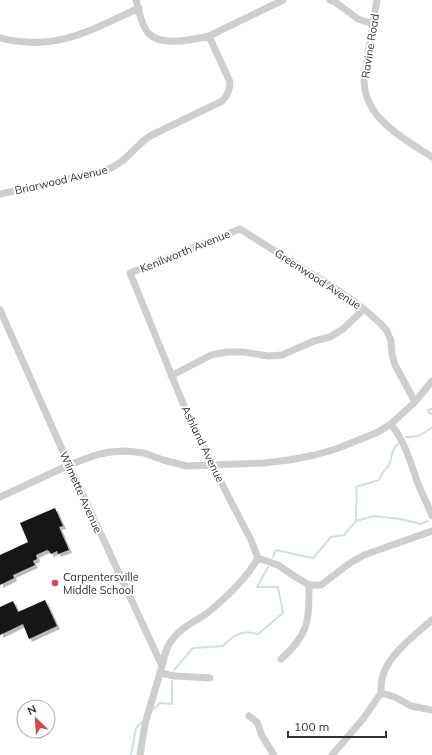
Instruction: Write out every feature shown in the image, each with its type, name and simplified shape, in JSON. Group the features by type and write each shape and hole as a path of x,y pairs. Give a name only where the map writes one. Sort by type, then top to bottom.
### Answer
{"street":[{"path":"136,0 143,25 155,39 165,42 196,39 209,36 283,0"},
{"path":"330,0 358,19 372,24"},
{"name":"Ravine Road","path":"377,0 372,24 364,85 370,105 380,119 399,135 432,156"},
{"path":"0,38 35,43 56,42 77,36 139,8"},
{"name":"Briarwood Avenue","path":"0,194 104,171 114,167 123,162 142,142 150,136 222,101 230,90 230,82 209,36"},
{"name":"Kenilworth Avenue","path":"130,274 240,229"},
{"name":"Greenwood Avenue","path":"240,229 342,293 364,309 387,331 391,341 395,365 415,402"},
{"name":"Ashland Avenue","path":"130,274 193,428 251,540 258,558"},
{"path":"172,376 211,355 227,352 243,352 268,356 282,355 314,341 330,337 343,329 364,309"},
{"name":"Wilmette Avenue","path":"0,310 161,669"},
{"path":"0,497 69,465 96,455 110,452 125,451 144,453 163,460 187,466 289,460 315,455 362,439 391,424 415,402 432,381"},
{"path":"391,424 400,436 432,516"},
{"path":"140,755 145,724 169,645 177,634 206,613 228,594 246,576 258,558 278,565 310,585 321,585 350,563 364,555 432,531"},
{"path":"281,659 291,651 305,631 309,612 310,585"},
{"path":"332,755 363,719 381,693 381,682 384,672 392,660 414,635 432,620"},
{"path":"161,669 175,676 210,678"},
{"path":"381,693 395,697 411,706 432,710"},
{"path":"249,716 257,722 262,736 274,755"}],"building":[{"path":"55,508 63,526 59,527 69,550 58,554 57,551 51,554 47,550 36,555 37,559 33,561 35,565 13,575 14,578 0,585 0,555 28,542 20,523"},
{"path":"45,600 57,626 29,639 23,624 0,635 0,607 13,601 18,612"}],"waterway":[{"path":"432,409 428,410 429,413 432,414"},
{"path":"406,437 418,436 432,428"},
{"path":"356,521 356,487 379,480 389,465 393,450 398,444"},
{"path":"273,557 276,550 313,558 331,537 344,535 356,521 374,516 400,519 421,524 428,521"},
{"path":"174,670 193,648 223,646 231,638 239,634 247,632 258,634 283,613 278,587 257,587 268,567"},
{"path":"154,709 160,703 172,704 172,681"},
{"path":"131,755 136,728 141,723"}],"place":[{"name":"Carpentersville Middle School","path":"55,583"}]}
